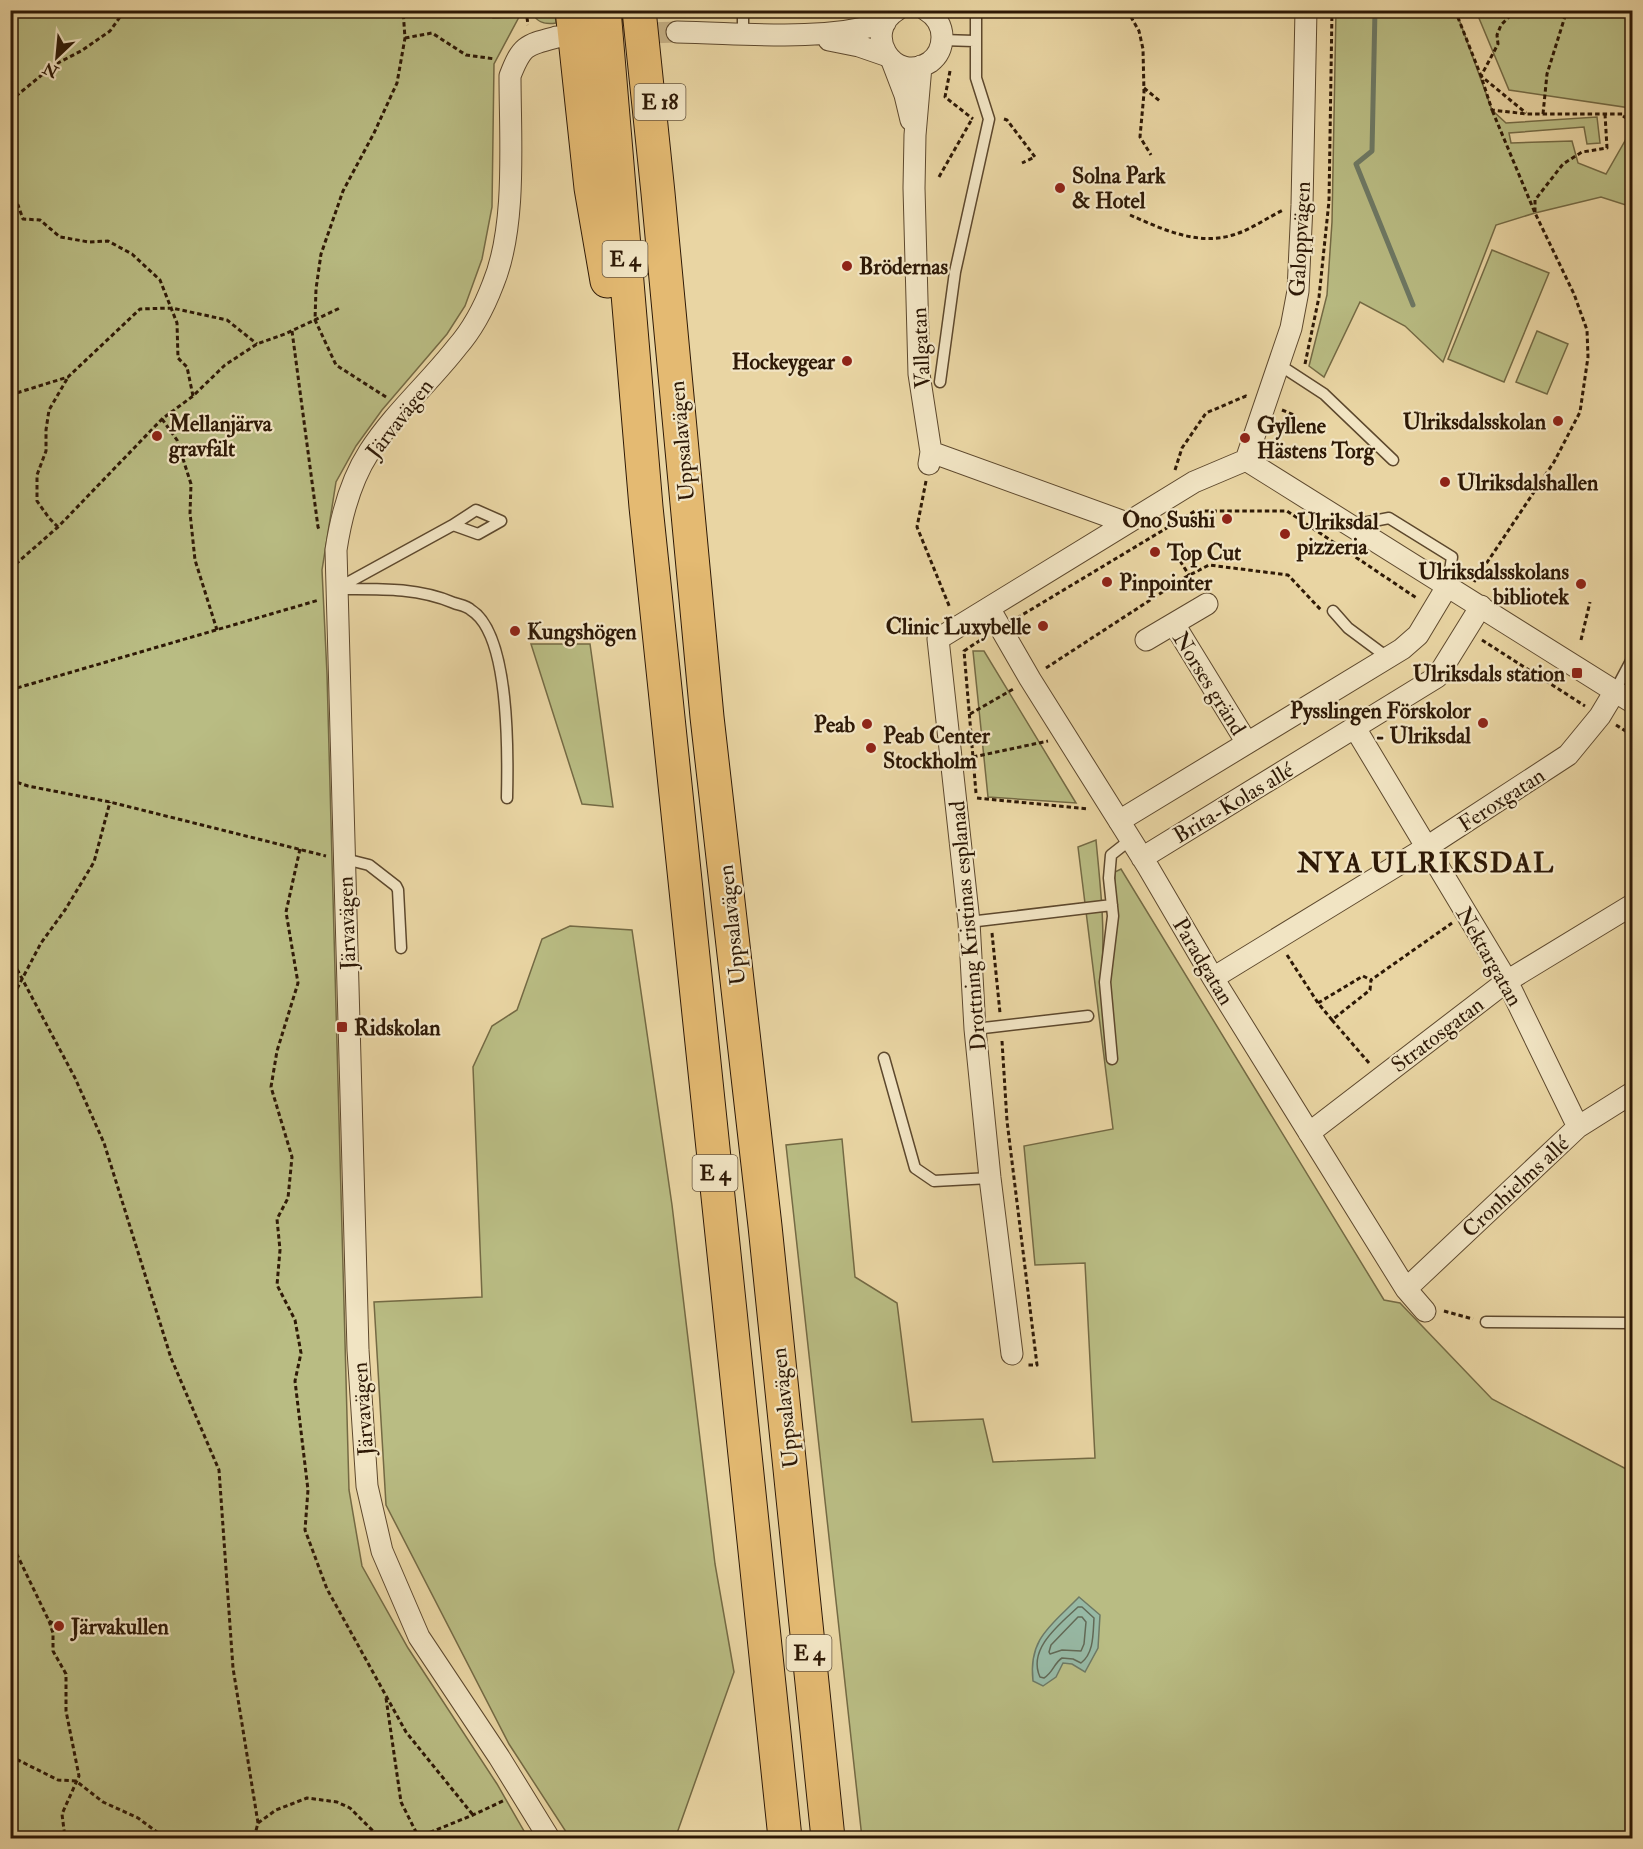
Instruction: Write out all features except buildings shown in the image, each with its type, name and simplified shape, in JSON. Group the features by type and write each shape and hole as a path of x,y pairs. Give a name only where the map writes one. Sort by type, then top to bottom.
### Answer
{"highway":[{"name":"Uppsalavägen","path":"604,10 646,507 785,1839"},
{"name":"Uppsalavägen","path":"639,10 707,717 765,1226 828,1839"},
{"name":"E 18","path":"658,193 669,21"},
{"name":"E 4","path":"565,24 646,507"}],"street":[{"name":"Galoppvägen","path":"1246,460 1292,328 1298,291 1306,10"},
{"path":"669,21 743,33 805,36 859,46 902,66 921,66 933,60 942,40 942,30 938,20 929,11"},
{"path":"805,36 861,30 892,14"},
{"name":"Vallgatan","path":"892,14 881,35 883,47 905,95 915,135"},
{"path":"514,65 517,57 529,44 565,24"},
{"name":"Järvavägen","path":"514,65 510,76 509,207 504,245 494,283 459,346 406,404 368,453 341,521 336,550 340,859 358,1350 367,1486 382,1551 419,1637 521,1792 549,1839"},
{"name":"Vallgatan","path":"921,66 915,135 914,188 919,374 930,458"},
{"path":"930,458 1127,523"},
{"path":"1246,460 1624,697"},
{"name":"Drottning Kristinas esplanad","path":"1012,1354 990,1178 975,1029 969,922 938,639 1183,489 1246,460"},
{"name":"Brita-Kolas allé","path":"1119,821 1402,649 1464,596"},
{"name":"Brita-Kolas allé","path":"1136,849 1355,728 1437,677 1464,596"},
{"name":"Norses gränd","path":"1146,640 1207,604"},
{"name":"Paradgatan","path":"989,608 1213,978 1417,1302"},
{"name":"Norses gränd","path":"1173,624 1247,742"},
{"name":"Feroxgatan","path":"1213,978 1427,847 1568,755 1600,716 1624,697"},
{"name":"Nektargatan","path":"1355,728 1507,981 1578,1127"},
{"name":"Stratosgatan","path":"1309,1133 1507,981 1632,905"},
{"name":"Cronhielms allé","path":"1417,1302 1578,1127 1632,1094"}],"lane":[{"path":"743,10 743,33"},
{"path":"940,382 955,272 989,119 976,78 976,10"},
{"path":"942,40 975,41"},
{"path":"1278,364 1324,394 1393,460"},
{"path":"338,589 453,525"},
{"path":"338,589 401,589 439,596 472,610 484,622 502,680 509,740 507,798"},
{"path":"1333,611 1347,628 1387,657"},
{"path":"1624,697 1632,661"},
{"path":"1112,1059 1105,982 1113,916 1109,878 1111,855 1136,849"},
{"path":"340,859 369,865 396,886 401,948"},
{"path":"969,922 1112,905"},
{"path":"975,1029 1088,1016"},
{"path":"884,1058 915,1168 934,1181 990,1178"},
{"path":"1486,1322 1632,1323"}],"path":[{"path":"10,101 54,65 81,51 110,31 125,10"},
{"path":"403,10 405,38 397,83 343,191 321,254 316,289 315,320 336,365 380,394 406,404"},
{"path":"1127,10 1139,31 1143,49 1144,88 1140,137 1151,155"},
{"path":"1300,377 1305,364 1319,297 1329,201 1332,10"},
{"path":"1446,10 1455,11 1492,110 1535,213 1574,294 1587,330 1588,357 1580,412 1554,462 1464,596"},
{"path":"1481,76 1498,44 1497,35 1501,25 1511,12 1516,10"},
{"path":"1543,114 1547,74 1566,10"},
{"path":"405,38 432,33 466,55 500,60 514,65"},
{"path":"1481,76 1527,114"},
{"path":"1144,88 1161,102"},
{"path":"945,97 972,119 1007,120 1035,157 1022,164"},
{"path":"1492,110 1527,114 1632,114"},
{"path":"1535,213 1535,200 1563,164 1582,152 1607,148 1605,114"},
{"path":"1622,115 1632,122"},
{"path":"939,177 972,119"},
{"path":"10,201 18,205 23,219 40,220 60,237 89,242 108,241 132,254 160,280 177,323 178,358 187,367 193,396"},
{"path":"1130,215 1169,231 1200,238 1233,235 1288,207 1302,205"},
{"path":"58,528 37,501 37,475 46,451 49,410 68,377 140,309 172,308 227,320 258,345"},
{"path":"10,569 58,528 162,419 193,396 225,365 258,345 340,308"},
{"path":"292,331 318,528 323,535"},
{"path":"10,395 68,377"},
{"path":"1195,511 1173,474 1182,448 1206,413 1246,396 1294,415"},
{"path":"162,419 177,441 191,484 190,513 195,560 217,630"},
{"path":"930,458 917,527 959,626"},
{"path":"10,557 18,561"},
{"path":"1180,561 1189,575"},
{"path":"10,690 319,600"},
{"path":"1581,640 1590,602"},
{"path":"970,714 1017,686"},
{"path":"973,757 1050,741"},
{"path":"10,780 28,786 110,802 340,859"},
{"path":"977,798 1091,809"},
{"path":"10,1002 41,943 65,910 94,862 110,802"},
{"path":"300,849 286,912 298,984 277,1051 271,1087 292,1157 288,1198 277,1219 280,1250 277,1285 295,1320 301,1353 295,1381 308,1490 305,1530 327,1589 406,1732 473,1815"},
{"path":"1332,1020 1370,990 1371,980 1466,914"},
{"path":"1277,938 1318,1003 1381,1077"},
{"path":"10,956 75,1078 104,1143 171,1358 219,1470 233,1668 258,1823 254,1839"},
{"path":"1318,1003 1363,976 1371,980"},
{"path":"1417,1302 1486,1322"},
{"path":"10,1540 49,1621 53,1633 53,1651 66,1674 66,1711 79,1776 62,1814 65,1839"},
{"path":"49,1621 59,1626"},
{"path":"385,1694 401,1802 417,1838 521,1792"},
{"path":"10,1756 58,1780 76,1781 103,1802 138,1818 165,1839"},
{"path":"258,1823 276,1810 308,1798 337,1802 350,1808 380,1839"}],"green space":[{"path":"491,10 493,18 519,17 494,64 492,207 482,259 465,306 447,334 382,410 356,446 336,482 322,570 327,674 349,1490 362,1566 408,1648 497,1784 528,1838 11,1838 11,11"},
{"path":"531,11 555,11 556,23 541,22"},
{"path":"675,11 733,11 733,16 675,17"},
{"path":"1336,11 1456,11 1492,110 1506,123 1597,117 1600,143 1587,144 1584,127 1509,133 1511,143 1572,141 1578,163 1606,174 1630,132 1630,108 1509,90 1476,11 1632,11 1632,207 1601,197 1496,225 1443,362 1405,326 1360,302 1324,377 1309,366 1327,295 1332,222"},
{"path":"1492,250 1549,273 1504,382 1448,359"},
{"path":"1537,331 1568,344 1547,394 1516,382"},
{"path":"531,644 590,644 613,807 582,804"},
{"path":"973,651 984,651 1076,803 988,797"},
{"path":"1096,840 1102,919 1102,967 1111,968 1115,872 1121,869 1384,1300 1400,1303 1492,1399 1632,1472 1632,1838 862,1838 786,1145 842,1139 855,1277 897,1303 912,1422 983,1419 993,1462 1095,1458 1085,1263 1035,1265 1024,1146 1113,1129 1078,847"},
{"path":"570,926 632,930 672,1205 715,1564 734,1672 677,1838 570,1838 509,1744 386,1505 374,1302 482,1297 473,1067 492,1026 517,1010 542,939"}],"water":[{"path":"1079,1597 1100,1615 1098,1648 1085,1672 1072,1664 1063,1663 1056,1677 1043,1686 1033,1681 1032,1666 1038,1643 1051,1625"}],"waterway":[{"path":"1375,10 1372,151 1356,164 1413,305"}],"tunnel":[{"path":"594,35 677,32"}],"place":[{"name":"Solna Park & Hotel","path":"1060,188"},
{"name":"Brödernas","path":"847,266"},
{"name":"Hockeygear","path":"847,361"},
{"name":"Ulriksdalsskolan","path":"1558,421"},
{"name":"Mellanjärva gravfält","path":"157,436"},
{"name":"Gyllene Hästens Torg","path":"1245,438"},
{"name":"Ulriksdalshallen","path":"1445,482"},
{"name":"Ono Sushi","path":"1227,519"},
{"name":"Ulriksdal pizzeria","path":"1285,534"},
{"name":"Top Cut","path":"1155,552"},
{"name":"Pinpointer","path":"1107,582"},
{"name":"Ulriksdalsskolans bibliotek","path":"1581,584"},
{"name":"Clinic Luxybelle","path":"1043,626"},
{"name":"Kungshögen","path":"515,631"},
{"name":"Ulriksdals station","path":"1577,673"},
{"name":"Pysslingen Förskolor - Ulriksdal","path":"1483,723"},
{"name":"Peab","path":"867,724"},
{"name":"Peab Center Stockholm","path":"871,748"},
{"name":"Ridskolan","path":"342,1027"},
{"name":"Järvakullen","path":"59,1626"}],"district":[{"name":"NYA ULRIKSDAL","path":"1426,862"}]}
